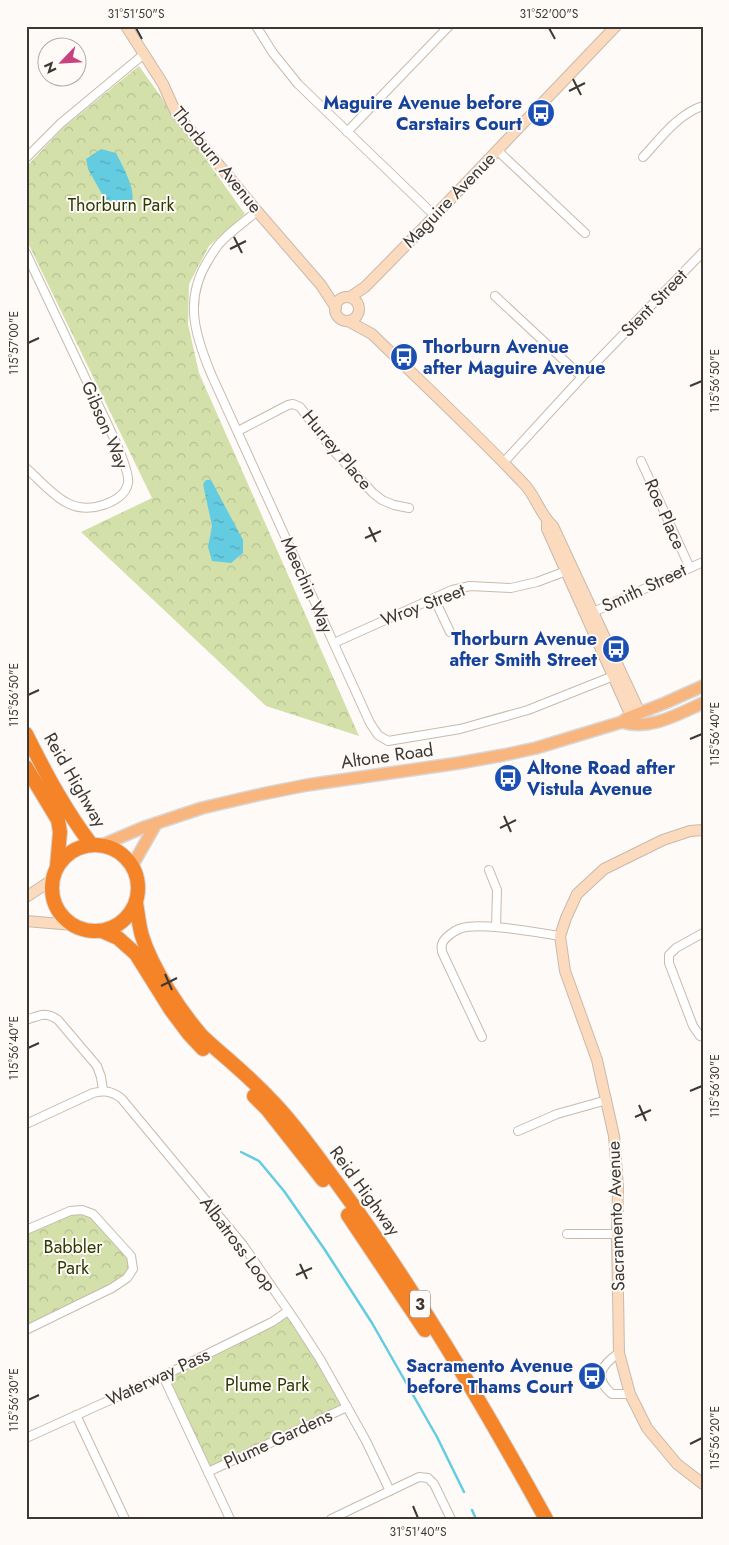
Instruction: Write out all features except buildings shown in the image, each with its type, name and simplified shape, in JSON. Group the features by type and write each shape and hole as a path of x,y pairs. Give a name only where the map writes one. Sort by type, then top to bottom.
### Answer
{"highway":[{"name":"Reid Highway","path":"26,734 70,816 97,844"},
{"name":"Reid Highway","path":"26,767 58,820 60,832 57,866"},
{"path":"97,844 110,847 123,854 132,866 138,880 136,903 123,921 110,929 87,931 73,925 61,916 52,895 52,880 57,866 61,859 80,846 97,844"},
{"name":"Reid Highway","path":"136,903 142,935 146,945 168,988 182,1010 202,1035 280,1110 308,1144 379,1242 433,1325 546,1519"},
{"name":"Reid Highway","path":"102,931 118,938 136,954 170,1010 189,1034 267,1109 333,1194 425,1330 535,1519"}],"main road":[{"name":"Altone Road","path":"97,844 202,808 307,784 460,763 536,748 631,717 703,686"},
{"name":"Altone Road","path":"631,717 629,725 655,724 703,703"},
{"path":"132,866 156,824"}],"street":[{"name":"Thorburn Avenue","path":"126,26 164,84 176,113 321,285 336,308"},
{"path":"256,26 273,53 298,84 434,216"},
{"path":"347,132 449,26"},
{"name":"Maguire Avenue","path":"353,302 365,287 616,26"},
{"path":"26,158 61,123 144,54"},
{"path":"643,157 686,114 703,106"},
{"path":"497,150 585,234"},
{"name":"Meechin Way","path":"257,211 224,238 204,266 194,296 194,318 197,338 212,376 370,723 378,735 388,741 460,730 528,710 617,675"},
{"name":"Stent Street","path":"503,463 703,252"},
{"name":"Gibson Way","path":"26,253 124,462 128,483 123,493 116,499 95,508 84,509 73,507 62,500 26,468"},
{"name":"Thorburn Avenue","path":"321,285 353,302"},
{"path":"495,296 582,378"},
{"path":"372,334 339,317 336,308 340,299 353,302 372,334 531,492 547,521 546,529 570,570 617,675 631,717"},
{"path":"348,321 354,319 353,302"},
{"name":"Hurrey Place","path":"238,431 288,405 297,405 332,449 372,493 394,505 409,508"},
{"name":"Roe Place","path":"641,461 690,568"},
{"name":"Smith Street","path":"589,614 703,562"},
{"name":"Wroy Street","path":"334,643 452,590 470,586 511,588 537,582 570,570"},
{"path":"434,598 450,632"},
{"name":"Sacramento Avenue","path":"703,830 690,831 663,840 604,869 577,894 560,936 565,971 597,1060 614,1136 618,1187 619,1353 630,1394 648,1428 676,1464 703,1484"},
{"path":"489,870 497,890 496,927"},
{"path":"26,897 52,880"},
{"path":"26,921 73,925"},
{"path":"482,1037 442,952 442,943 460,929 469,927 496,927 560,936"},
{"path":"703,933 669,954 669,963 693,1026 700,1036 703,1037"},
{"path":"26,1020 42,1015 50,1015 58,1020 97,1066 103,1090 26,1124"},
{"name":"Albatross Loop","path":"103,1090 121,1098 243,1245 320,1359 366,1441 390,1491"},
{"path":"518,1132 558,1114 607,1100"},
{"path":"26,1230 70,1211 82,1210 92,1214 131,1256 133,1269 127,1278 112,1288 26,1330"},
{"path":"568,1234 617,1234"},
{"name":"Waterway Pass","path":"26,1438 163,1376 272,1322 288,1311"},
{"path":"619,1353 608,1360 602,1368 601,1377 604,1387 612,1394 630,1394"},
{"path":"163,1376 230,1519"},
{"name":"Plume Gardens","path":"208,1472 347,1407"},
{"path":"76,1415 125,1519"},
{"path":"331,1519 420,1477 428,1478 434,1484 451,1519"}],"green space":[{"name":"Thorburn Park","path":"139,66 245,214 209,246 189,284 188,324 199,373 359,736 266,706 81,532 152,498 26,239 26,167 64,127"},
{"name":"Babbler Park","path":"70,1211 93,1214 131,1256 133,1269 127,1278 26,1330 26,1230"},
{"name":"Plume Park","path":"288,1311 347,1407 208,1472 163,1376"}],"water":[{"path":"101,149 116,153 128,177 133,197 131,204 126,209 120,211 108,205 88,169 86,159"},
{"path":"206,480 211,480 243,540 243,553 231,563 212,561 208,547 212,526 203,484"}],"waterway":[{"path":"241,1152 259,1161 284,1191 325,1250 372,1323 437,1437 464,1492"},
{"path":"472,1510 476,1519"}],"place":[{"name":"Maguire Avenue before Carstairs Court","path":"541,113"},
{"name":"Thorburn Avenue after Maguire Avenue","path":"404,357"},
{"name":"Thorburn Avenue after Smith Street","path":"616,649"},
{"name":"Altone Road after Vistula Avenue","path":"508,778"},
{"name":"Sacramento Avenue before Thams Court","path":"592,1376"}]}
